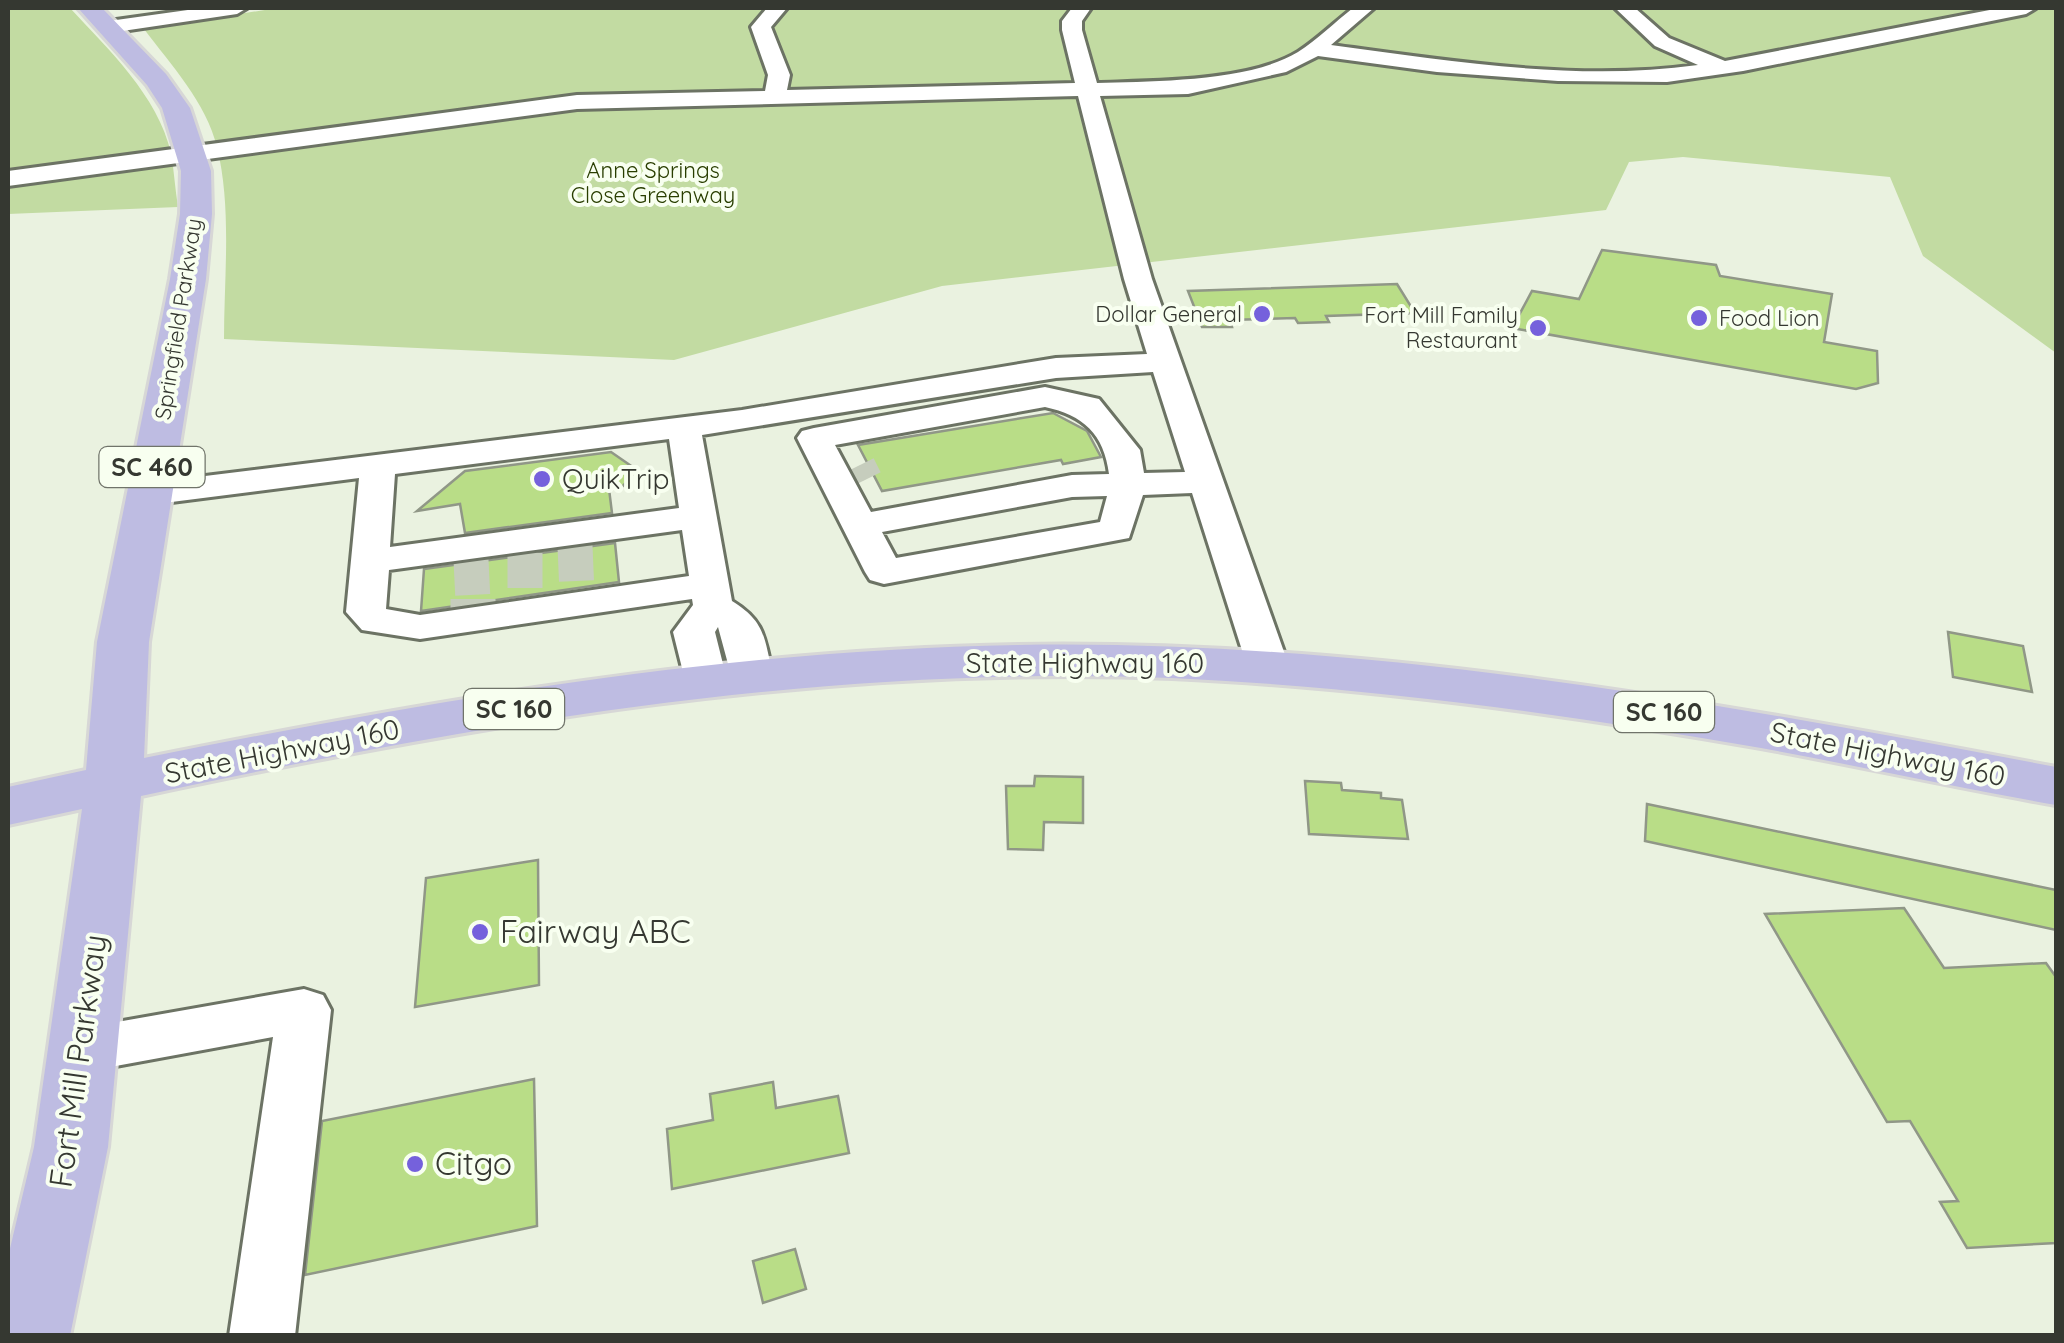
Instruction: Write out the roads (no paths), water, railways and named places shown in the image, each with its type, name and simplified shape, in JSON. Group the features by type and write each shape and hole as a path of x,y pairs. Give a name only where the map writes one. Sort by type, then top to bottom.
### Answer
{"main road":[{"name":"Springfield Parkway","path":"89,8 157,80 188,136 196,171 196,214 188,279 123,642 114,783"},
{"name":"State Highway 160","path":"114,783 416,726 729,677 871,665 1006,661 1268,666 1445,682 1614,704 2056,786"},
{"name":"SC 160","path":"8,806 114,783"},
{"name":"Fort Mill Parkway","path":"28,1336 71,1147 114,783"}],"street":[{"path":"109,27 236,8"},
{"path":"775,98 779,75 761,27 777,8"},
{"path":"1081,8 1072,20 1072,30 1138,279 1268,666"},
{"path":"8,179 542,105 1146,91 1235,80 1279,68 1313,50 1364,8"},
{"path":"1624,8 1662,42 1723,68"},
{"path":"1313,50 1558,76 1667,76 2026,8"},
{"path":"148,494 975,395 1045,397 1087,406 1123,450 1128,483 1116,530 884,572 858,493 814,438 838,434 975,395 1070,366 1166,362"},
{"path":"684,427 710,596 694,632 729,677"},
{"path":"378,465 366,612 376,621 420,627 472,614 578,598 710,596"},
{"path":"858,493 1206,482"},
{"path":"370,561 524,547 697,517"},
{"path":"83,1050 304,1010 262,1336"}],"tunnel":[{"path":"858,466 865,480"},
{"path":"575,546 577,593"},
{"path":"525,553 525,600"},
{"path":"471,560 473,601"},
{"path":"473,601 473,608"}],"place":[{"name":"Dollar General","path":"1262,314"},
{"name":"Food Lion","path":"1699,318"},
{"name":"Fort Mill Family Restaurant","path":"1538,328"},
{"name":"QuikTrip","path":"542,479"},
{"name":"Fairway ABC","path":"480,932"},
{"name":"Citgo","path":"415,1164"}],"park label":[{"name":"Anne Springs Close Greenway","path":"653,182"}]}
